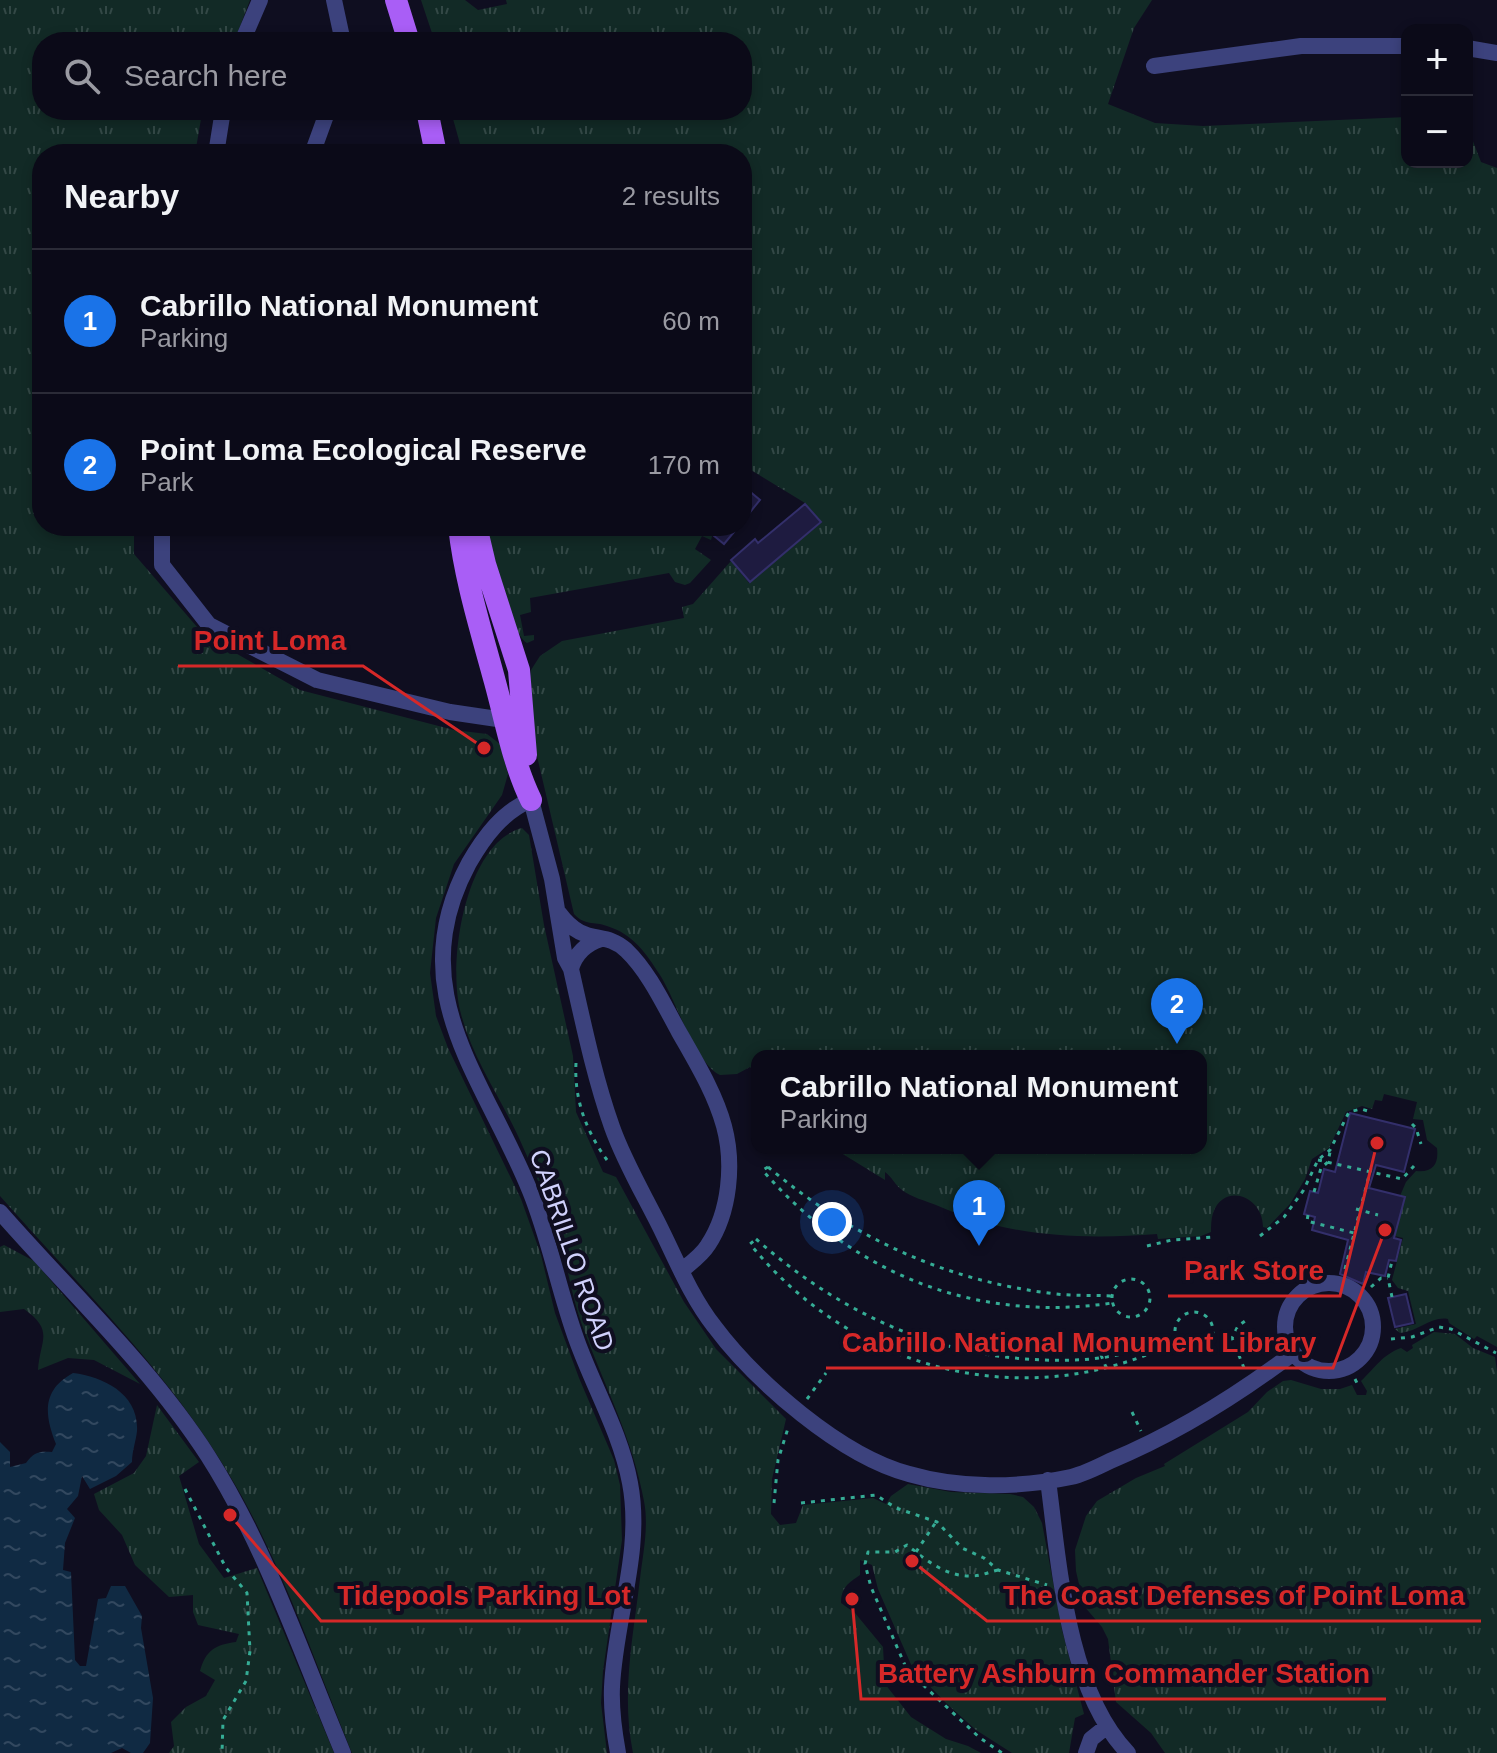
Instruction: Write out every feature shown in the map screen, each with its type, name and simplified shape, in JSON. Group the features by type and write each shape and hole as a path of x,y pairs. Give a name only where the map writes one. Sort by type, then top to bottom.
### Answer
{"main road":[{"path":"396,0 406,32"},
{"path":"429,120 434,144"},
{"path":"461,536 473,604 521,778 531,800"},
{"path":"478,536 519,670 531,800"}],"street":[{"path":"246,32 260,0"},
{"path":"334,0 341,32"},
{"path":"1154,66 1301,46 1401,46"},
{"path":"1473,49 1497,53"},
{"path":"218,144 221,120"},
{"path":"316,144 324,120"},
{"path":"162,536 162,565 209,625 317,680 450,712 504,720"},
{"path":"531,800 559,913 561,942 571,969 593,1063 613,1129 712,1324 756,1374 804,1416 858,1452 906,1474 1002,1485 1073,1477 1147,1446 1254,1382 1292,1354"},
{"name":"CABRILLO ROAD","path":"531,800 519,805 500,821 478,848 463,876 447,927 444,983 449,1013 461,1048 516,1159 542,1221 569,1317 621,1450 630,1482 634,1516 632,1546 612,1687 618,1753"},
{"path":"559,913 577,932 589,938 616,942 625,949 650,982 708,1087 724,1129 728,1183 720,1220 707,1248 682,1270"},
{"path":"571,969 578,954 590,943 601,939"},
{"path":"0,1212 146,1374 209,1457 260,1553 343,1753"},
{"path":"1330,1282 1352,1289 1367,1305 1374,1326 1368,1348 1353,1365 1332,1372 1310,1368 1292,1354 1283,1328 1291,1302 1308,1287 1330,1282"},
{"path":"1048,1480 1062,1589 1073,1638 1097,1712 1128,1753"},
{"path":"1086,1753 1091,1739 1106,1727"}],"path":[{"path":"1314,1192 1321,1168 1328,1162 1330,1150 1349,1112 1361,1109 1371,1112"},
{"path":"1412,1124 1421,1144"},
{"path":"1260,1236 1284,1217 1303,1191 1318,1160 1330,1150"},
{"path":"1318,1160 1402,1179 1414,1166"},
{"path":"1345,1269 1372,1164"},
{"path":"1111,1296 1056,1294 983,1281 908,1256 836,1219 768,1167 763,1170 798,1208 846,1247 888,1270 940,1291 978,1302 1009,1306 1078,1309 1112,1303"},
{"path":"1358,1209 1378,1215"},
{"path":"1308,1215 1307,1221 1354,1233"},
{"path":"1147,1246 1172,1240 1215,1237"},
{"path":"1178,1341 1151,1355 1107,1370 1055,1377 1011,1379 940,1368 873,1343 832,1320 792,1289 750,1244 756,1239 789,1268 830,1296 877,1322 910,1335 995,1356 1075,1360 1178,1341 1190,1350 1206,1347 1213,1338 1211,1322 1198,1312 1184,1315 1175,1327 1178,1341"},
{"path":"1392,1261 1388,1278 1392,1297"},
{"path":"1371,1287 1381,1278 1388,1278"},
{"path":"1127,1279 1142,1282 1150,1294 1146,1310 1137,1316 1120,1315 1111,1296 1115,1286 1127,1279"},
{"path":"1077,1295 1078,1309"},
{"path":"1245,1371 1232,1338 1238,1326 1248,1319"},
{"path":"1391,1339 1412,1337 1439,1327 1451,1329 1496,1353"},
{"path":"1102,1356 1107,1370"},
{"path":"803,1404 826,1373"},
{"path":"1132,1412 1143,1435"},
{"path":"774,1503 778,1460 792,1418"},
{"path":"185,1489 226,1568 247,1593 250,1651 246,1681 223,1720 222,1753"},
{"path":"801,1503 876,1495 896,1508 937,1522 962,1548 984,1558 998,1570 1054,1588"},
{"path":"916,1552 937,1522"},
{"path":"998,1570 978,1576 958,1575 929,1564 907,1545 895,1552 868,1552 865,1564 871,1587 907,1670 980,1738 1002,1753"}],"green space":[{"path":"0,0 250,0 238,32 32,32 32,120 201,120 197,144 32,144 32,536 134,536 134,554 204,635 300,690 454,730 487,734 500,744 508,774 502,795 454,864 436,918 430,973 436,1016 448,1048 521,1199 541,1255 555,1313 614,1460 620,1485 622,1540 601,1703 607,1753 352,1753 280,1573 227,1471 149,1363 0,1196"},
{"path":"421,0 465,0 478,10 507,4 506,0 1152,0 1134,28 1108,104 1155,123 1203,126 1401,117 1401,168 1473,168 1473,141 1481,162 1497,168 1497,1347 1477,1336 1474,1339 1449,1323 1448,1319 1436,1320 1407,1332 1400,1333 1395,1329 1416,1324 1408,1291 1398,1288 1392,1280 1403,1238 1395,1236 1404,1197 1400,1196 1406,1182 1416,1171 1431,1169 1437,1159 1437,1148 1427,1140 1423,1120 1413,1119 1417,1102 1384,1094 1382,1101 1375,1100 1372,1109 1362,1106 1346,1112 1329,1148 1312,1159 1305,1179 1290,1204 1267,1228 1263,1227 1257,1207 1242,1197 1234,1196 1218,1203 1212,1215 1211,1232 1201,1236 1158,1239 1157,1234 1072,1236 990,1224 910,1195 885,1172 885,1180 843,1154 1207,1154 1207,1050 751,1050 751,1068 737,1074 720,1075 702,1058 660,975 638,945 616,930 586,922 574,914 533,739 528,693 531,670 540,656 562,641 684,618 682,607 693,604 731,561 749,583 822,522 805,503 752,471 752,144 460,144 454,120 752,120 752,32 432,32"},
{"path":"487,536 702,536 695,549 711,560 685,585 675,582 669,573 530,598 531,612 520,615 524,636 534,635 534,640 527,643 514,624"},
{"path":"522,828 529,835 544,925 573,1056 576,1112 603,1172 616,1177 684,1302 716,1349 786,1419 772,1479 771,1514 780,1525 796,1523 803,1505 873,1498 886,1504 891,1496 908,1484 951,1492 1023,1497 1034,1507 1042,1523 1062,1630 1084,1714 1075,1718 1069,1753 1012,1753 976,1730 947,1704 913,1669 878,1589 872,1565 860,1560 860,1575 846,1586 841,1603 855,1613 883,1647 885,1684 911,1717 946,1739 981,1753 633,1753 628,1688 646,1530 639,1478 626,1435 580,1319 551,1214 515,1130 472,1046 460,1010 457,989 459,935 474,879 502,838"},
{"path":"4,1245 34,1261 140,1384 94,1360 68,1358 38,1370 43,1336 40,1324 24,1309 0,1312 0,1247"},
{"path":"1434,1332 1455,1334 1473,1348 1495,1357 1497,1753 1165,1753 1151,1733 1116,1702 1108,1639 1084,1606 1075,1550 1086,1516 1097,1501 1136,1478 1165,1466 1248,1412 1283,1381 1291,1380 1321,1389 1340,1389 1352,1385 1357,1395 1366,1395 1361,1381 1380,1362 1401,1348 1407,1352 1413,1348 1412,1345"},
{"path":"157,1405 199,1462 179,1476 199,1544 224,1578 257,1568 334,1753 169,1753 174,1746 171,1722 186,1707 206,1696 215,1680 200,1671 205,1658 217,1647 236,1642 239,1634 198,1625 193,1612 193,1595 169,1597 135,1565 122,1535 99,1510 94,1494 134,1473 146,1456"}],"water":[{"path":"73,1373 107,1383 126,1397 136,1418 137,1431 132,1462 116,1476 90,1489 82,1476 78,1496 67,1509 75,1518 65,1543 63,1570 71,1572 75,1660 80,1666 86,1666 98,1599 106,1598 111,1586 125,1586 142,1616 141,1628 153,1698 150,1743 143,1753 131,1753 122,1748 111,1753 0,1753 0,1442 10,1452 10,1467 26,1463 37,1453 52,1452 56,1444 49,1423 48,1404 56,1387"}],"building":[{"path":"752,493 760,500 752,510"},
{"path":"805,504 821,522 750,582 731,560 755,539 758,543"},
{"path":"714,536 731,536 724,544"},
{"path":"1350,1113 1415,1129 1404,1172 1376,1165 1369,1188 1405,1197 1394,1238 1401,1240 1396,1261 1389,1260 1385,1276 1366,1272 1363,1284 1340,1274 1348,1240 1312,1230 1315,1217 1304,1214 1310,1191 1318,1193 1324,1169 1335,1172"},
{"path":"1406,1294 1413,1323 1395,1327 1388,1298"}],"place":[{"name":"Point Loma","path":"484,748"},
{"name":"Point Loma Ecological Reserve","path":"1177,1044"},
{"name":"Park Store","path":"1377,1143"},
{"name":"Cabrillo National Monument Library","path":"1385,1230"},
{"name":"Cabrillo National Monument","path":"979,1246"},
{"name":"Tidepools Parking Lot","path":"230,1515"},
{"name":"The Coast Defenses of Point Loma","path":"912,1561"},
{"name":"Battery Ashburn Commander Station","path":"852,1599"}]}
